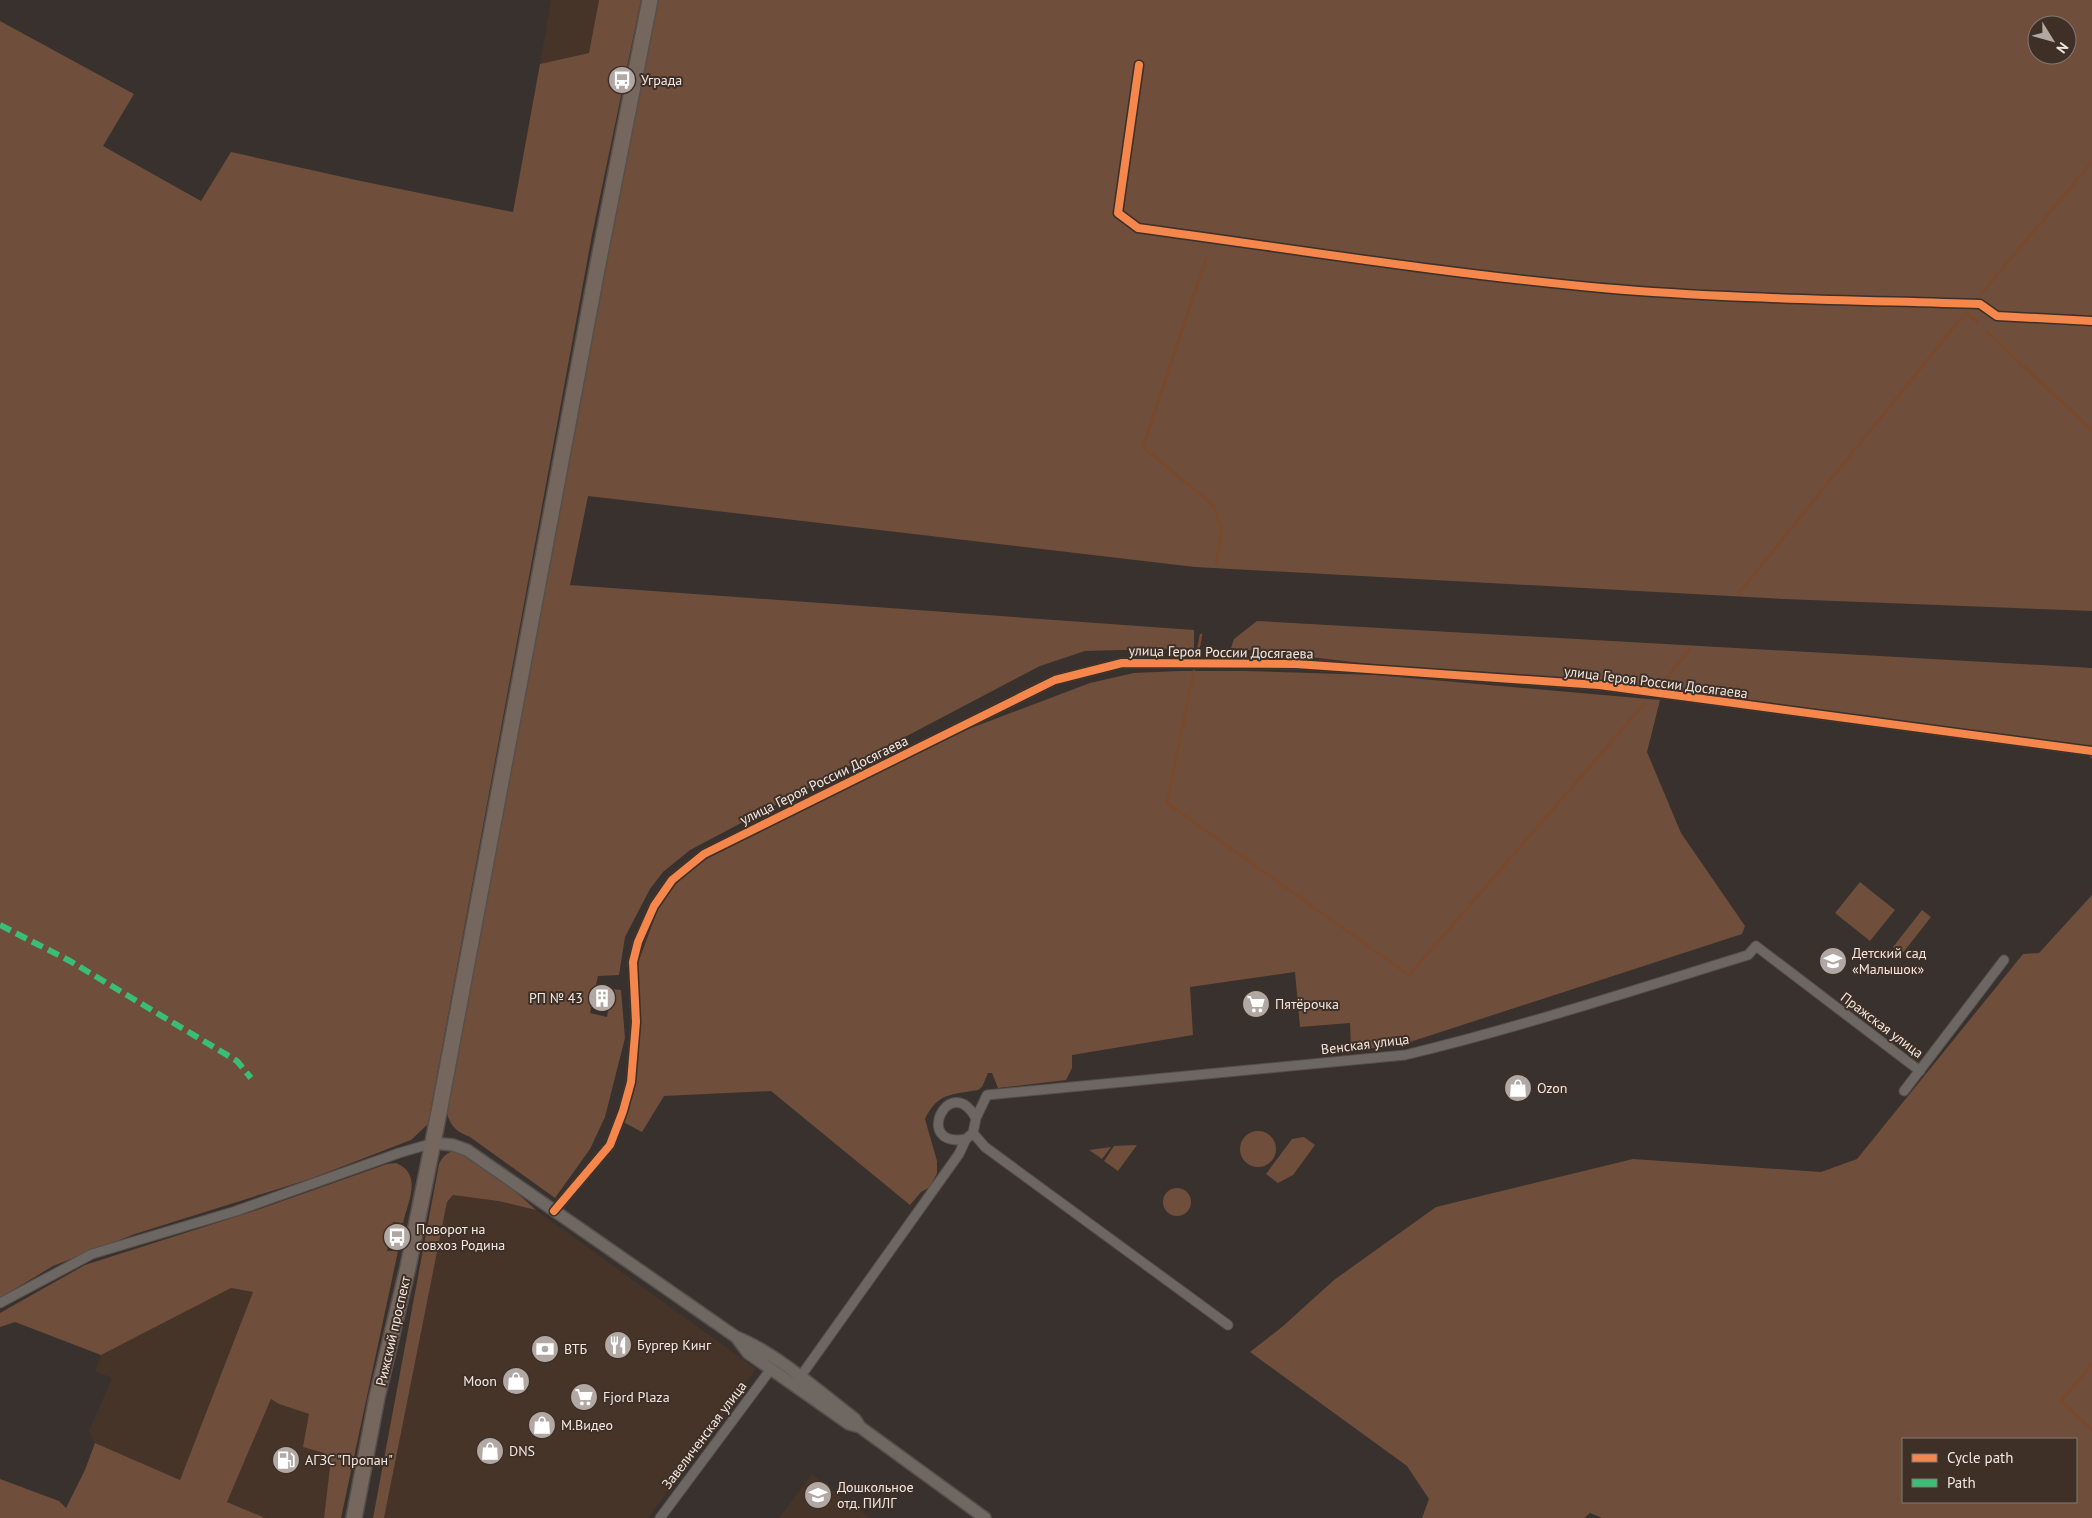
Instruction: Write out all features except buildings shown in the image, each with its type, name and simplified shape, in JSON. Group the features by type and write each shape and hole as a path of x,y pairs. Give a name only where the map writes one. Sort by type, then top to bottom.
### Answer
{"highway":[{"name":"Рижский проспект","path":"354,1518 377,1397 408,1268 544,559 598,264 650,0"}],"street":[{"path":"1139,65 1118,213 1138,228 1429,268 1601,288 1722,296 1980,304 1997,316 2092,321"},
{"name":"улица Героя России Досягаева","path":"554,1210 610,1145 623,1111 631,1082 636,1022 633,962 638,942 654,906 672,880 704,854 1055,680 1122,663 1296,664 1599,685 2092,751"},
{"name":"Пражская улица","path":"1756,946 1920,1071"},
{"name":"Венская улица","path":"976,1118 987,1095 1405,1055 1468,1040 1748,955 1756,946"},
{"path":"1904,1091 2004,960"},
{"path":"797,1381 959,1154 970,1136 976,1126 976,1118 970,1108 959,1103 948,1105 939,1114 938,1126 943,1136 954,1142 970,1136"},
{"path":"970,1136 1228,1325"},
{"path":"0,1303 92,1254 236,1211 432,1143 453,1145 467,1150 736,1337 749,1342 797,1381 855,1419 860,1428 985,1518"},
{"path":"736,1337 748,1352 771,1369 797,1381"},
{"name":"Завеличенская улица","path":"660,1518 771,1369"}],"shaded area":[{"path":"551,0 599,0 589,53 540,64"},
{"path":"599,0 641,0 592,235 428,1124 411,1140 310,1179 135,1234 53,1266 0,1298 0,21 134,94 103,146 201,201 231,152 513,212 540,64 589,53"},
{"path":"657,0 2092,0 2092,611 1784,599 1195,567 588,496 570,585 1194,630 1194,648 1085,651 1040,666 690,850 663,872 650,889 625,937 619,975 598,976 590,1013 607,1017 612,989 621,990 625,1038 605,1117 590,1149 555,1198 470,1137 458,1131 450,1122 447,1113 542,582"},
{"path":"1257,621 2092,668 2092,759 2088,754 2089,747 1231,648 1234,639"},
{"path":"1180,671 1376,675 1660,700 1647,752 1681,833 1745,926 1742,934 1410,1042 1406,1034 1397,1040 1397,1046 1351,1050 1350,1023 1300,1027 1295,972 1190,987 1193,1035 1072,1055 1072,1068 1066,1080 998,1088 992,1073 988,1073 982,1087 978,1090 953,1094 941,1099 930,1110 925,1119 937,1161 937,1173 930,1187 921,1192 910,1205 771,1091 664,1096 642,1132 623,1122 634,1091 639,1047 641,1016 637,989 638,963 658,909 675,882 707,857 847,786 971,728 1090,683 1134,673"},
{"path":"1860,882 1895,910 1870,941 1835,913"},
{"path":"2092,895 2092,1518 1602,1518 1590,1513 1584,1518 1422,1518 1429,1499 1407,1466 1250,1352 1282,1327 1334,1280 1436,1207 1633,1159 1821,1172 1857,1159 2023,954 2039,953"},
{"path":"1922,910 1931,917 1902,954 1893,947"},
{"path":"1258,1131 1271,1136 1276,1149 1271,1162 1258,1167 1245,1162 1240,1149 1245,1136"},
{"path":"1304,1137 1315,1145 1293,1175 1278,1183 1266,1174 1292,1139"},
{"path":"1137,1145 1118,1171 1104,1161 1114,1146"},
{"path":"1111,1147 1102,1159 1089,1150"},
{"path":"460,1150 497,1175 536,1210 498,1201 453,1195 447,1202 384,1518 373,1518 439,1164 447,1154"},
{"path":"396,1163 409,1174 412,1189 403,1223 393,1222 387,1251 398,1251 341,1518 324,1518 330,1467 324,1453 303,1447 309,1414 279,1404 271,1399 227,1502 265,1518 0,1518 0,1479 59,1501 66,1508 85,1470 95,1443 180,1480 253,1292 231,1288 101,1355 15,1322 0,1327 0,1313 85,1265 260,1209 387,1164"},
{"path":"1177,1188 1187,1192 1191,1202 1187,1212 1177,1216 1167,1212 1163,1202 1167,1192"},
{"path":"454,1195 498,1201 536,1210 756,1369 648,1518 384,1518 447,1202"},
{"path":"231,1288 253,1292 180,1480 95,1443 89,1431 112,1378 95,1371 101,1355"},
{"name":"АГЗС \"Пропан\"","path":"271,1399 279,1404 309,1414 330,1467 324,1518 265,1518 227,1502"},
{"name":"Дошкольное отд. ПИЛГ","path":"812,1474 866,1515 871,1518 779,1518"}],"waterway":[{"path":"1981,294 2092,162"},
{"path":"1207,256 1143,447 1214,506 1222,531 1216,564"},
{"path":"1739,593 1966,312 1977,322"},
{"path":"1987,332 2092,430"},
{"path":"1197,656 1201,635"},
{"path":"1662,683 1690,649"},
{"path":"1194,671 1167,803 1409,975 1645,703"},
{"path":"2092,1364 2061,1401 2092,1430"}],"marked path":[{"path":"0,925 70,961 237,1061 251,1078"}],"cycle path":[{"path":"1139,65 1118,213 1138,228 1428,268 1602,288 1744,297 1980,304 1997,316 2092,321"},
{"path":"554,1211 610,1145 623,1111 631,1082 636,1022 633,962 638,942 654,906 672,880 704,854 1055,680 1122,663 1296,664 1599,685 2092,751"}],"place":[{"name":"Уграда","path":"622,80"},
{"name":"Детский сад «Малышок»","path":"1833,961"},
{"name":"РП № 43","path":"602,998"},
{"name":"Пятёрочка","path":"1256,1004"},
{"name":"Ozon","path":"1518,1088"},
{"name":"Поворот на совхоз Родина","path":"397,1237"},
{"name":"Бургер Кинг","path":"618,1345"},
{"name":"ВТБ","path":"545,1349"},
{"name":"Moon","path":"516,1381"},
{"name":"Fjord Plaza","path":"584,1397"},
{"name":"М.Видео","path":"542,1425"},
{"name":"DNS","path":"490,1451"},
{"name":"АГЗС \"Пропан\"","path":"286,1460"},
{"name":"Дошкольное отд. ПИЛГ","path":"818,1495"}]}
